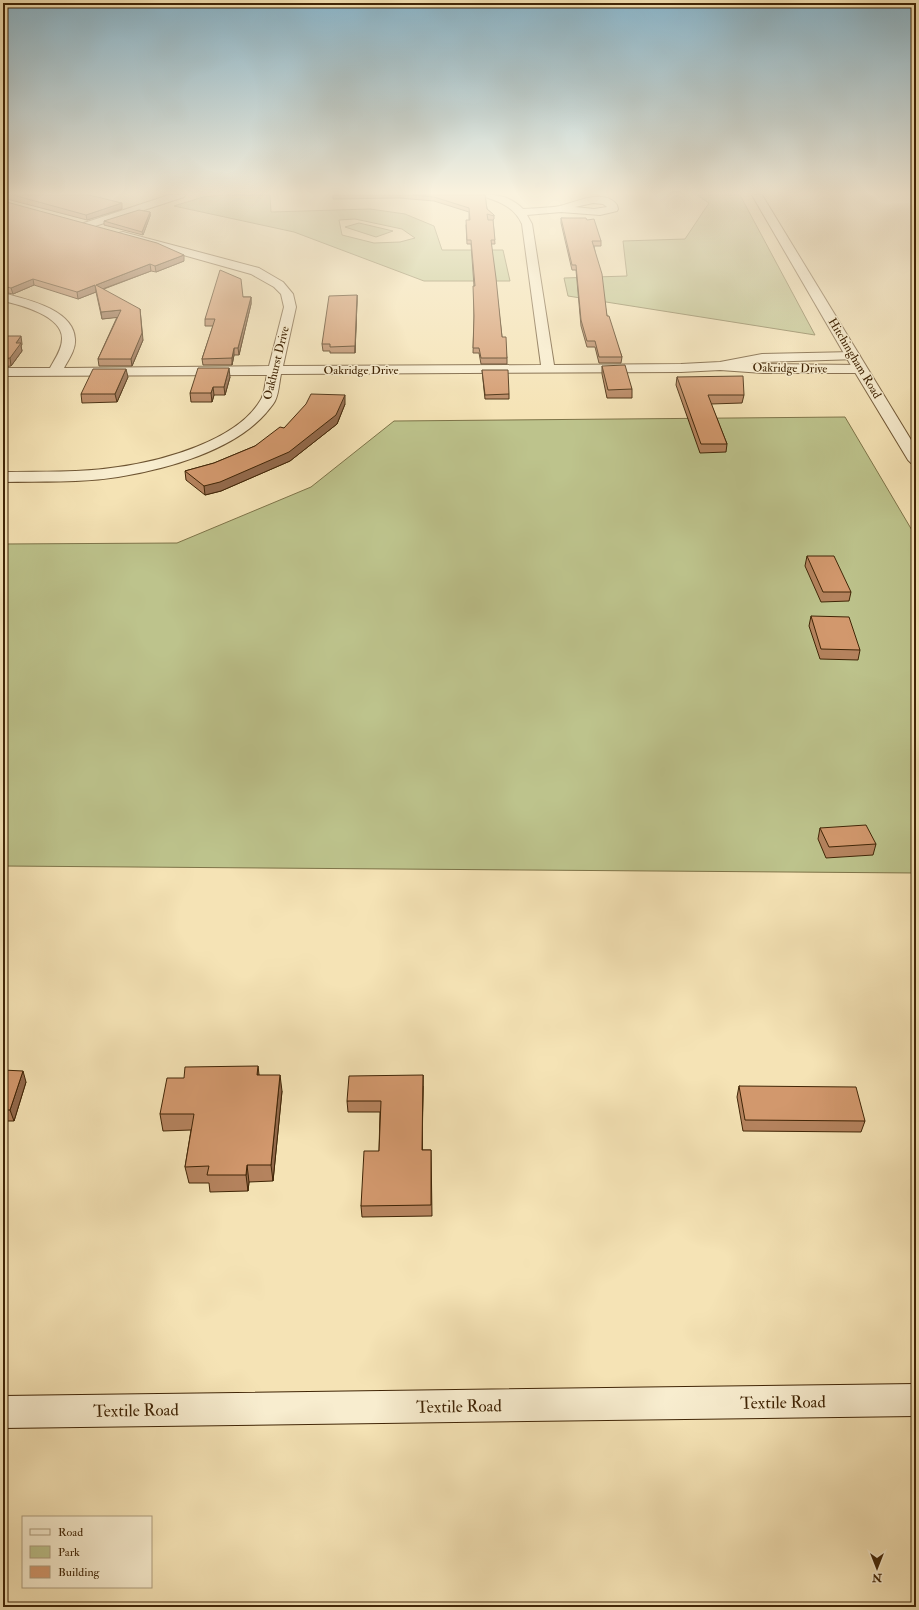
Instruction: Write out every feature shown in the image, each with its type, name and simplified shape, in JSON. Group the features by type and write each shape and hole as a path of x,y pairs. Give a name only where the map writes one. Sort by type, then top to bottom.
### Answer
{"street":[{"name":"Oakhurst Drive","path":"3,477 88,475 118,472 151,465 211,445 233,434 250,422 268,402 290,299 288,293 278,285 252,270"},
{"path":"534,270 548,368"},
{"name":"Hitchingham Road","path":"802,270 916,460"},
{"path":"3,297 42,309 58,318 65,327 69,337 67,348 55,371"},
{"name":"Oakridge Drive","path":"720,366 762,358 853,356"},
{"name":"Oakridge Drive","path":"3,372 681,368 720,366 860,369"},
{"name":"Textile Road","path":"3,1412 916,1400"}],"green space":[{"path":"395,270 508,270 510,281 424,281"},
{"path":"626,270 780,270 815,335 568,296 564,278 627,276"},
{"path":"845,417 916,537 916,873 3,866 3,544 177,543 311,487 394,421"}],"building":[{"path":"3,270 134,270 96,285 140,309 142,333 131,359 98,359 121,310 101,312 95,285 77,292 33,279 11,288 3,286"},
{"path":"220,270 241,279 243,297 251,297 238,348 234,348 232,358 202,359 215,319 205,319"},
{"path":"474,270 495,270 502,337 506,337 507,358 481,358 479,348 473,348 473,286 475,286"},
{"path":"576,270 601,270 607,316 609,316 622,357 599,357 595,341 587,341 581,320"},
{"path":"357,295 355,346 330,347 330,344 322,344 329,296"},
{"path":"3,336 21,336 16,343 21,343 10,358 3,359"},
{"path":"625,365 632,389 608,390 602,366"},
{"path":"198,368 229,368 224,387 213,387 211,393 190,393"},
{"path":"93,369 126,369 115,394 81,394"},
{"path":"482,370 508,370 509,394 485,395"},
{"path":"743,376 744,395 708,395 727,444 701,444 677,377"},
{"path":"311,394 345,395 336,415 289,452 220,482 204,486 185,471 214,463 255,446 280,427 284,428 306,404"},
{"path":"807,556 834,556 851,592 823,592"},
{"path":"811,616 849,617 860,650 821,649"},
{"path":"866,825 876,844 829,847 820,828"},
{"path":"258,1066 257,1075 280,1075 271,1165 247,1165 246,1175 207,1175 209,1166 185,1167 194,1114 160,1114 167,1078 184,1078 185,1067"},
{"path":"3,1070 23,1071 10,1110 3,1110"},
{"path":"423,1075 422,1150 431,1150 431,1205 361,1206 364,1151 379,1151 381,1101 347,1101 349,1076"},
{"path":"739,1086 856,1087 865,1121 745,1120"}]}
